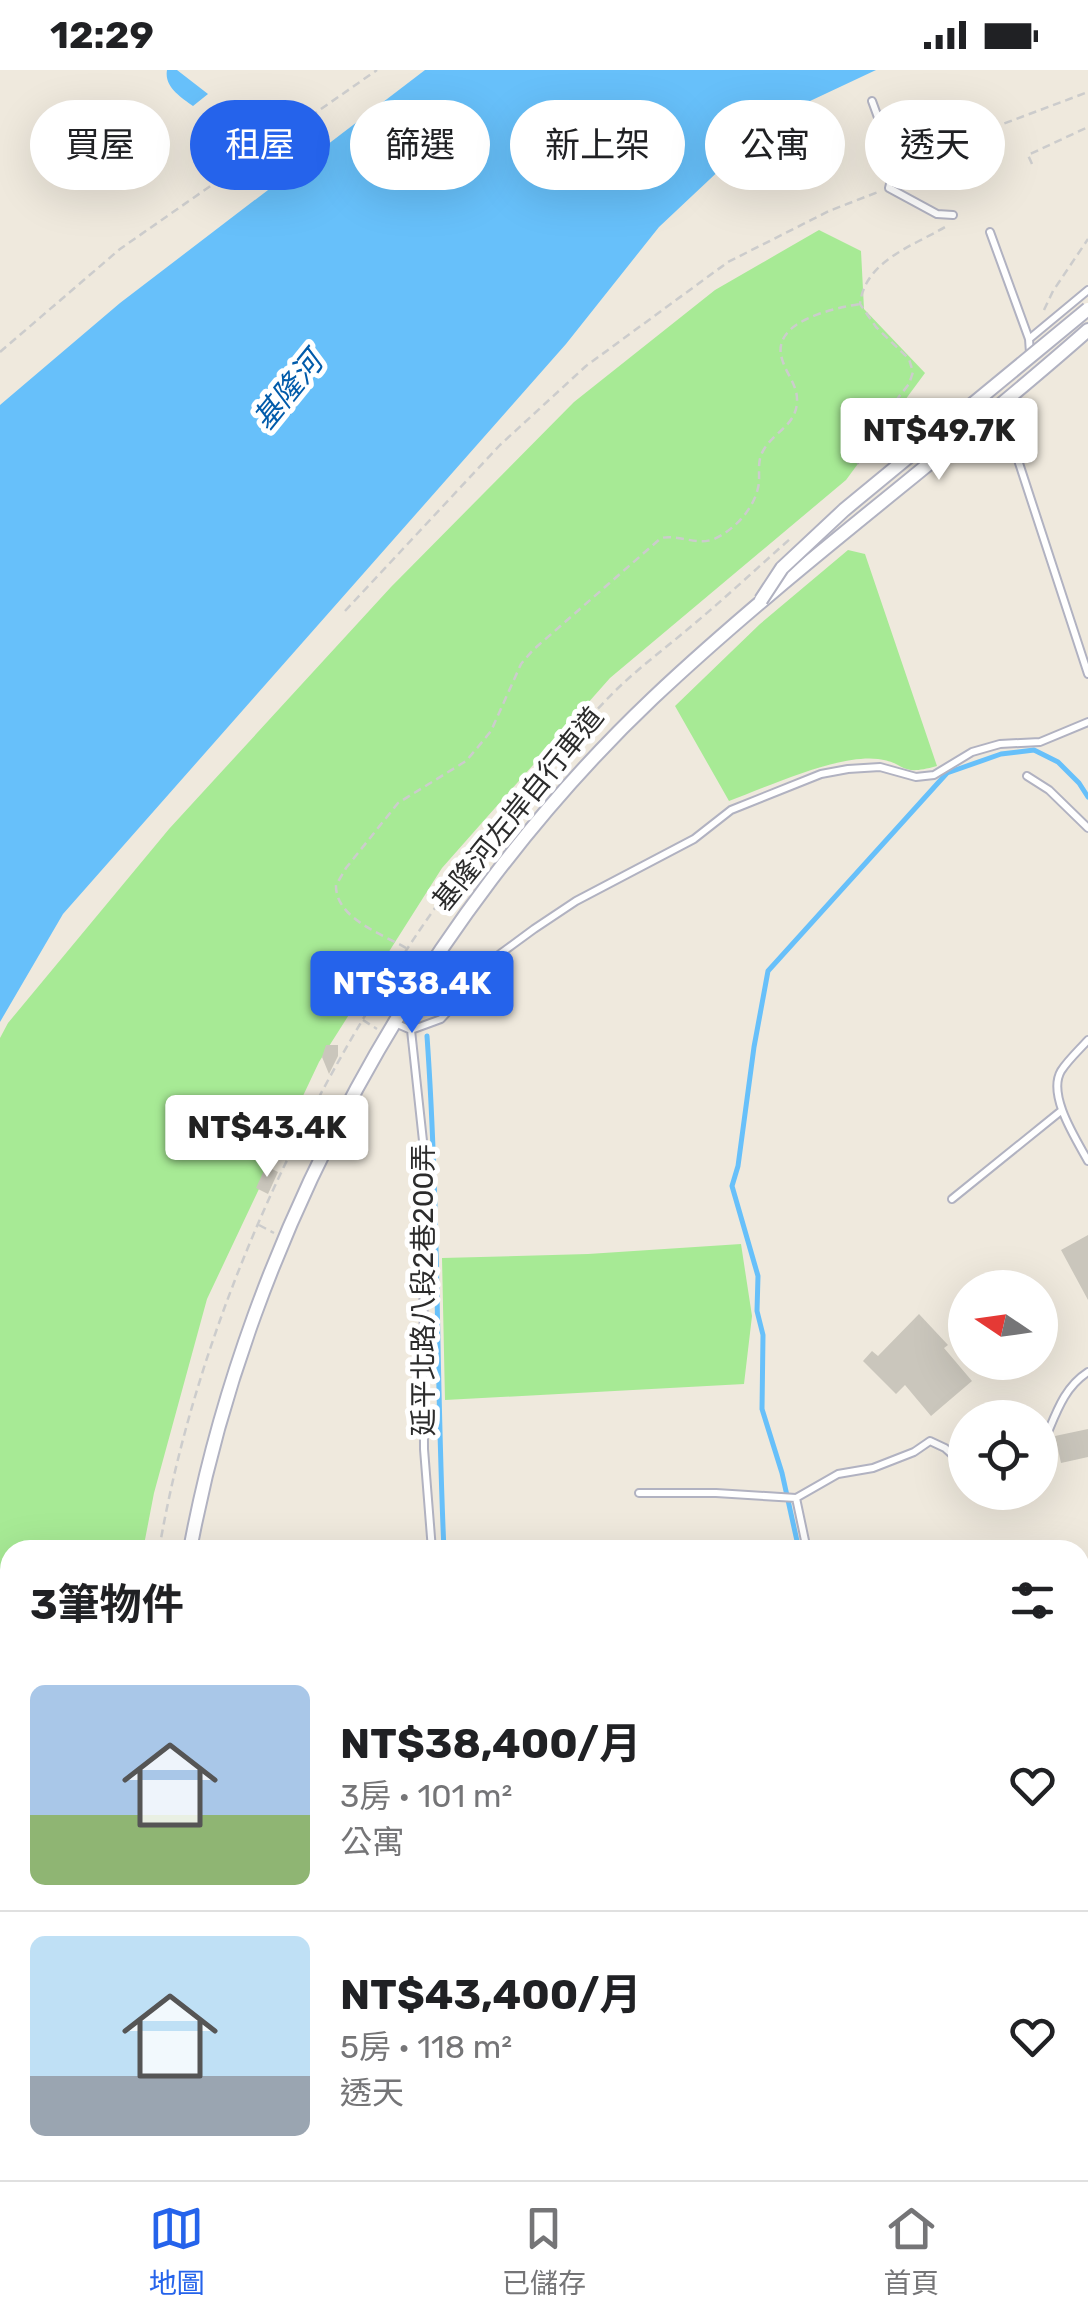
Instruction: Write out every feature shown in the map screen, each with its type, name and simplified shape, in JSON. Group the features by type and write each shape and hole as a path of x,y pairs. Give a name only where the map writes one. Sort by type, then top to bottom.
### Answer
{"street":[{"path":"761,600 782,568 886,473 1088,309"},
{"path":"192,1540 217,1432 285,1238 325,1148 395,1023 451,934 579,774 651,700 761,600 1088,330"}],"lane":[{"path":"893,190 937,214 953,218"},
{"path":"988,414 983,399 1032,351 990,232"},
{"path":"1029,339 1088,290"},
{"path":"1000,404 1088,674"},
{"path":"395,1023 412,1030 442,1019 500,954 534,929 576,901 694,838 731,810 821,774 848,769 880,767 900,774 934,776 972,752 1000,744 1040,742 1088,722"},
{"path":"1027,776 1049,790 1088,828"},
{"name":"延平北路八段2巷200弄","path":"412,1030 422,1140 424,1449 431,1540"},
{"path":"1088,1040 1059,1073 1061,1111 1088,1161"},
{"path":"952,1199 1061,1111"},
{"path":"1058,1412 1062,1396 1088,1372"},
{"path":"639,1494 716,1492 796,1498 838,1474 873,1468 914,1452 930,1441 948,1451"},
{"path":"796,1498 805,1540"}],"path":[{"path":"0,352 120,249 377,70"},
{"path":"1005,123 1088,92"},
{"path":"1032,164 1028,155 1088,127"},
{"path":"345,611 500,445 586,366 728,262 829,211 884,190"},
{"path":"897,447 911,436 879,436 858,463 853,455 913,372 909,359 876,327 860,304 862,288 873,269 953,218"},
{"path":"1050,323 1042,315 1053,291 1088,240"},
{"path":"408,949 340,904 336,886 346,868 398,803 466,761 478,748 491,731 521,664 586,601 661,538 702,541 739,523 758,488 758,464 763,450 794,418 798,400 794,382 781,358 782,342 792,326 836,308 860,304"},
{"name":"基隆河左岸自行車道","path":"161,1540 190,1413 251,1243 327,1086 408,949 464,868 554,757 604,704 801,529"}],"green space":[{"path":"819,230 861,251 864,309 925,373 846,480 610,678 442,868 319,1062 207,1299 145,1540 0,1540 0,1038 8,1023 169,829 391,587 574,402 715,290"},
{"path":"848,550 865,554 937,766 909,770 878,759 843,761 729,801 675,706 760,624"},
{"path":"741,1244 752,1316 744,1384 445,1400 442,1258"}],"water":[{"path":"167,70 177,70 208,94 200,100 190,100 190,104 171,86"},
{"name":"基隆河","path":"425,70 876,70 812,100 705,100 705,184 659,227 566,344 63,914 0,1022 0,405 120,303 268,190 330,190 330,143 350,127 350,190 490,190 490,100 386,100"}],"building":[{"path":"392,982 404,989 391,1011 380,1004"},
{"path":"326,1045 338,1045 338,1056 329,1074 322,1057"},
{"path":"266,1166 278,1172 268,1194 256,1188"},
{"path":"1088,1235 1088,1300 1061,1250"},
{"path":"919,1314 948,1345 944,1348 948,1353 948,1380 972,1381 931,1416 905,1385 896,1394 863,1361 872,1351 878,1356"},
{"path":"1088,1429 1088,1457 1061,1463 1058,1435"}],"waterway":[{"path":"797,1540 762,1409 763,1335 757,1311 758,1276 732,1186 768,971 947,773 1001,754 1034,750 1058,762 1088,797"},
{"path":"427,1036 444,1540"}]}
